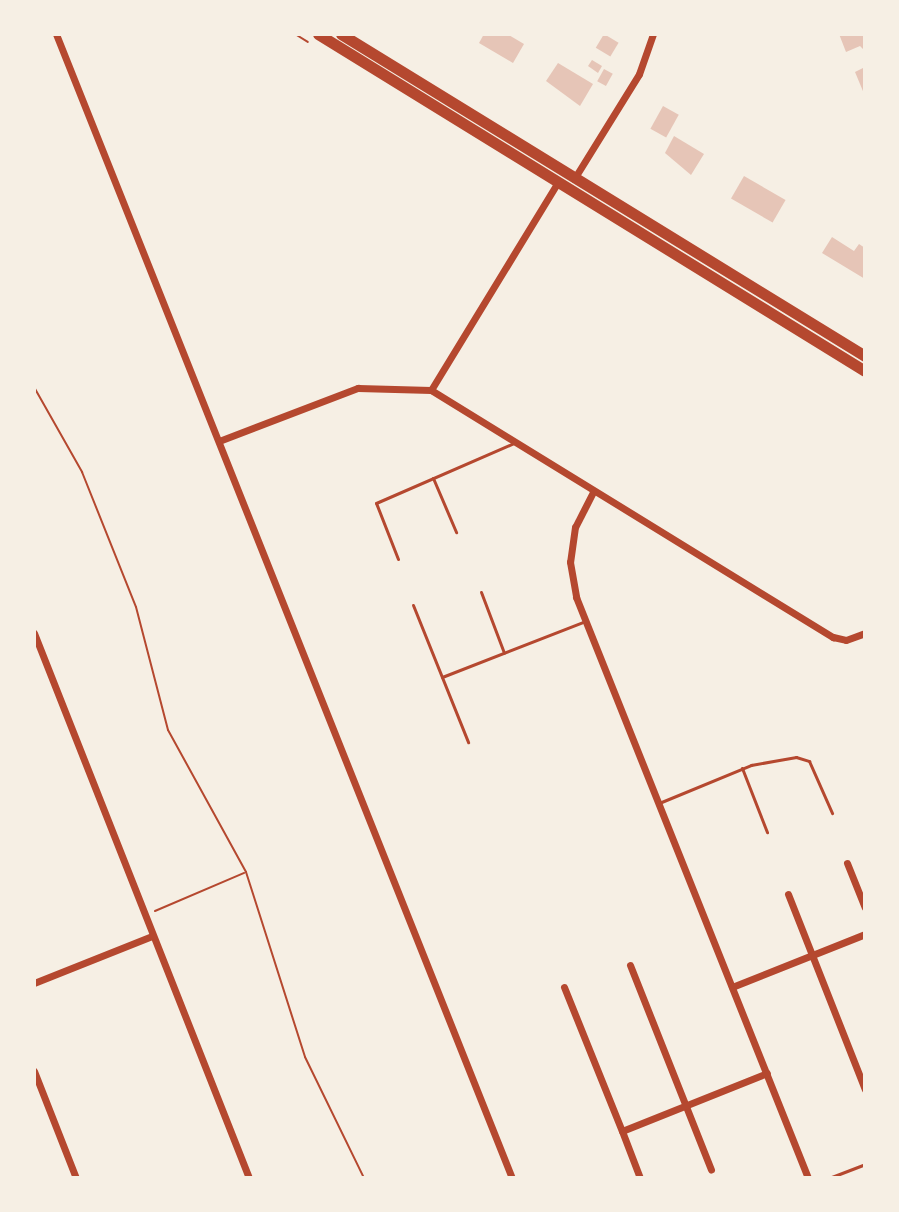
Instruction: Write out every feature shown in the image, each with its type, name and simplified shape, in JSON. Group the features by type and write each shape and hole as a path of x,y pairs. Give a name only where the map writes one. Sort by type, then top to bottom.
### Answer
{"main road":[{"path":"318,34 865,371"},
{"path":"341,34 865,356"}],"street":[{"path":"56,34 512,1178"},
{"path":"574,179 639,74 653,34"},
{"path":"431,390 558,182"},
{"path":"219,441 358,388 431,390 833,637 846,640 865,633"},
{"path":"593,492 575,527 570,562 586,621 808,1178"},
{"path":"34,633 249,1178"},
{"path":"847,863 865,908"},
{"path":"788,894 865,1089"},
{"path":"732,987 865,934"},
{"path":"34,983 152,936"},
{"path":"630,965 711,1170"},
{"path":"564,987 640,1178"},
{"path":"34,1071 76,1178"},
{"path":"622,1131 767,1073"}],"lane":[{"path":"398,559 376,503 514,443"},
{"path":"433,478 456,532"},
{"path":"481,592 504,653"},
{"path":"413,605 468,742"},
{"path":"442,677 586,621"},
{"path":"659,803 742,768 779,757 809,761 832,813"},
{"path":"742,768 767,832"},
{"path":"829,1178 865,1164"}],"path":[{"path":"34,387 82,472 136,607 168,730 246,872 305,1057 364,1178"},
{"path":"144,916 246,872"}],"building":[{"path":"484,34 507,34 524,44 513,63 479,43"},
{"path":"604,34 619,43 610,56 596,48"},
{"path":"839,34 865,34 865,51 860,46 846,52"},
{"path":"592,60 602,66 598,73 588,66"},
{"path":"558,63 593,84 580,106 546,81"},
{"path":"865,67 865,96 855,72"},
{"path":"604,69 613,74 606,86 597,81"},
{"path":"663,106 679,115 666,137 650,129"},
{"path":"674,136 704,154 691,175 665,153"},
{"path":"744,176 786,200 773,223 731,199"},
{"path":"832,237 854,251 859,244 865,248 865,279 822,253"}]}
